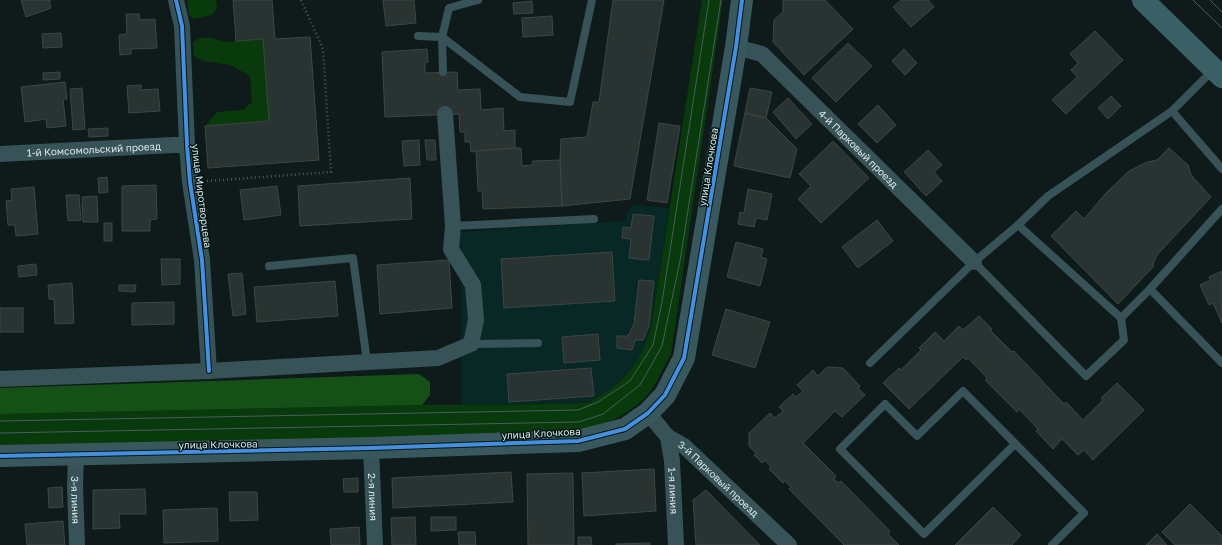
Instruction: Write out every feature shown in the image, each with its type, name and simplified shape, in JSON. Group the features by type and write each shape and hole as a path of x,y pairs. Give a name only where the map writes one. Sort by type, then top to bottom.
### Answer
{"main road":[{"path":"1143,0 1218,73"}],"street":[{"name":"улица Миротворцева","path":"176,0 182,26 187,145 190,182 202,260 208,371"},
{"name":"улица Клочкова","path":"0,456 371,448 578,441 625,429 648,413 665,395 684,358 736,47 742,0"},
{"name":"4-й Парковый проезд","path":"736,47 762,54 974,262"},
{"path":"0,379 208,371 438,358 471,344 476,320 473,285 451,249 453,226 445,114"},
{"name":"1-й Комсомольский проезд","path":"0,154 187,145"},
{"name":"3-й Парковый проезд","path":"648,413 668,437 684,446 789,545"},
{"name":"1-я линия","path":"668,437 672,461 676,545"},
{"name":"2-я линия","path":"371,448 375,545"},
{"name":"3-я линия","path":"76,455 75,486 77,545"}],"lane":[{"path":"442,72 442,37 449,8 478,0"},
{"path":"418,36 442,37 520,97 570,102 592,0"},
{"path":"870,363 974,262 1018,225 1048,196 1172,111 1218,73"},
{"path":"1172,111 1222,169"},
{"path":"1121,318 1150,289 1222,209"},
{"path":"453,226 594,219"},
{"path":"974,262 1086,376 1124,340 1121,318 1018,225"},
{"path":"269,266 353,258 367,362"},
{"path":"1150,289 1222,363"},
{"path":"471,344 538,343"},
{"path":"1015,444 924,534 840,449 885,404 917,436 963,391 1084,513 1052,545"}],"path":[{"path":"190,182 331,172 323,49 301,0"}],"shaded area":[{"path":"639,205 669,208 651,328 647,345 639,360 625,377 611,389 590,401 575,404 462,405 460,232 624,221 631,207"}],"green space":[{"path":"187,0 216,0 217,8 212,15 193,19 189,15"},
{"path":"702,0 723,0 671,354 650,392 636,406 627,412 581,432 0,448 0,414 422,405 575,404 590,402 610,389 626,375 639,358 648,339 651,328"},
{"path":"200,38 211,38 226,42 263,39 269,121 205,126 217,112 243,110 252,102 250,76 231,65 202,61 194,56 193,42"},
{"path":"419,374 430,382 430,395 422,405 0,414 0,388"}],"building":[{"path":"21,0 51,0 49,1 51,8 26,17"},
{"path":"233,0 272,0 275,39 310,37 319,160 208,168 205,126 269,121 263,39 236,41"},
{"path":"383,0 414,0 416,23 386,26"},
{"path":"613,0 664,0 630,199 562,206 560,160 561,139 587,137 593,102 599,102"},
{"path":"783,0 825,0 853,29 804,75 773,42 774,20 783,12"},
{"path":"901,0 928,0 934,7 911,27 893,7"},
{"path":"532,1 533,13 514,14 513,3"},
{"path":"126,14 139,14 140,20 155,19 157,48 131,49 131,54 120,55 119,35 127,34"},
{"path":"552,16 553,35 523,37 522,18"},
{"path":"1095,31 1123,60 1066,114 1052,100 1077,77 1071,70 1078,63 1070,54"},
{"path":"61,33 62,47 43,48 42,34"},
{"path":"848,43 872,66 836,102 812,78"},
{"path":"427,49 428,62 425,62 425,73 457,72 458,90 480,89 481,110 503,108 504,131 515,130 515,148 471,152 470,142 465,142 465,132 460,132 459,114 385,117 382,52"},
{"path":"904,49 917,63 905,75 892,61"},
{"path":"60,72 60,79 43,80 43,73"},
{"path":"65,82 67,99 63,99 66,126 47,128 46,119 25,122 21,87"},
{"path":"141,85 141,90 158,89 160,111 129,113 127,86"},
{"path":"82,88 85,129 73,130 70,89"},
{"path":"750,88 772,92 766,118 745,113"},
{"path":"1111,96 1121,106 1108,119 1098,108"},
{"path":"788,98 812,124 796,139 773,112"},
{"path":"878,105 896,125 877,143 858,124"},
{"path":"745,113 766,118 797,149 790,178 734,166"},
{"path":"659,123 680,126 667,203 647,200"},
{"path":"108,128 108,136 89,137 88,129"},
{"path":"419,140 420,165 404,166 402,141"},
{"path":"425,140 435,140 436,160 427,160"},
{"path":"833,141 869,178 821,223 798,199 811,186 799,174"},
{"path":"521,148 522,166 532,165 533,161 560,160 562,206 483,209 482,191 478,191 476,151"},
{"path":"1169,148 1188,165 1191,175 1211,197 1158,254 1154,261 1153,267 1118,304 1051,236 1076,211 1084,219 1106,193 1129,171 1147,162 1157,160"},
{"path":"928,150 942,165 934,172 942,181 926,196 904,172"},
{"path":"107,177 108,192 99,193 98,178"},
{"path":"410,178 412,219 300,226 298,186"},
{"path":"156,185 157,219 150,220 150,231 122,231 122,186"},
{"path":"277,186 281,215 244,220 240,190"},
{"path":"34,187 38,234 16,236 15,225 8,225 6,201 12,200 11,189"},
{"path":"748,189 772,194 767,220 756,218 754,227 738,224 740,212 744,213"},
{"path":"66,195 79,195 81,220 68,221"},
{"path":"97,196 98,222 83,222 82,197"},
{"path":"633,214 654,216 649,260 629,258 631,239 622,238 623,227 631,228"},
{"path":"877,220 893,241 858,268 842,247"},
{"path":"104,223 112,223 112,241 104,241"},
{"path":"736,242 763,249 761,257 767,259 760,286 727,277"},
{"path":"612,252 615,301 504,308 501,259"},
{"path":"161,259 180,259 180,284 162,285"},
{"path":"449,260 452,308 380,314 377,265"},
{"path":"36,264 37,275 19,277 18,266"},
{"path":"1222,271 1222,323 1213,303 1209,305 1200,285 1210,280 1209,277"},
{"path":"242,273 246,314 233,316 228,274"},
{"path":"639,280 654,281 649,326 643,340 635,340 632,350 617,348 617,336 628,336 634,324"},
{"path":"335,281 338,316 257,322 254,287"},
{"path":"72,283 74,323 55,324 54,299 49,299 48,285"},
{"path":"119,285 136,285 135,292 119,291"},
{"path":"174,302 174,324 132,325 132,303"},
{"path":"0,308 23,308 23,332 0,332"},
{"path":"726,309 770,322 755,368 712,355"},
{"path":"979,316 992,329 990,330 1012,352 1014,351 1064,404 1066,402 1083,420 1103,400 1101,398 1117,383 1144,410 1093,460 1084,450 1078,455 1062,439 1053,449 1036,431 1038,429 1019,409 1017,412 985,380 987,378 968,358 966,360 963,357 909,409 883,383 899,368 901,370 921,350 919,348 935,332 944,341 959,326 963,330"},
{"path":"598,334 600,360 564,363 562,337"},
{"path":"827,367 843,368 860,386 858,388 865,395 842,417 835,411 803,443 836,476 834,479 838,483 841,481 890,531 888,534 899,545 844,545 789,489 791,487 785,481 783,483 769,469 771,467 765,460 762,463 754,455 756,453 749,446 749,433 770,413 775,418 783,411 779,407 793,394 796,397 803,391 797,385 813,370 818,376"},
{"path":"591,368 594,396 509,402 507,374"},
{"path":"654,469 656,511 584,516 582,473"},
{"path":"511,472 513,502 393,508 392,478"},
{"path":"573,473 574,545 528,545 527,474"},
{"path":"358,478 358,492 344,492 343,479"},
{"path":"62,487 63,507 49,508 48,488"},
{"path":"145,489 146,514 119,514 120,528 93,529 93,490"},
{"path":"706,490 760,545 696,545 693,500"},
{"path":"229,492 257,492 258,520 230,521"},
{"path":"1190,504 1222,536 1222,545 1175,545 1162,532"},
{"path":"993,507 1021,535 1012,545 955,545"},
{"path":"217,508 218,541 164,543 163,510"},
{"path":"415,517 416,545 392,545 391,518"},
{"path":"431,517 456,517 456,530 431,531"},
{"path":"63,521 65,545 27,545 25,524"},
{"path":"359,527 360,545 331,545 330,529"},
{"path":"458,532 475,532 476,545 459,545"},
{"path":"1157,534 1167,545 1146,545"},
{"path":"578,537 591,537 592,545 578,545"},
{"path":"650,543 650,545 616,545 616,544"}],"tram line":[{"path":"0,421 578,410 598,402 630,381 653,345 662,302 709,0"},
{"path":"0,433 579,422 603,414 640,385 662,346 680,261 721,0"},
{"path":"1193,0 1222,28"},
{"path":"1210,0 1222,12"}],"cycle path":[{"path":"176,0 182,26 187,145 190,182 202,260 209,371"},
{"path":"0,456 371,448 578,441 625,429 648,413 665,395 684,358 736,47 742,0"}]}
